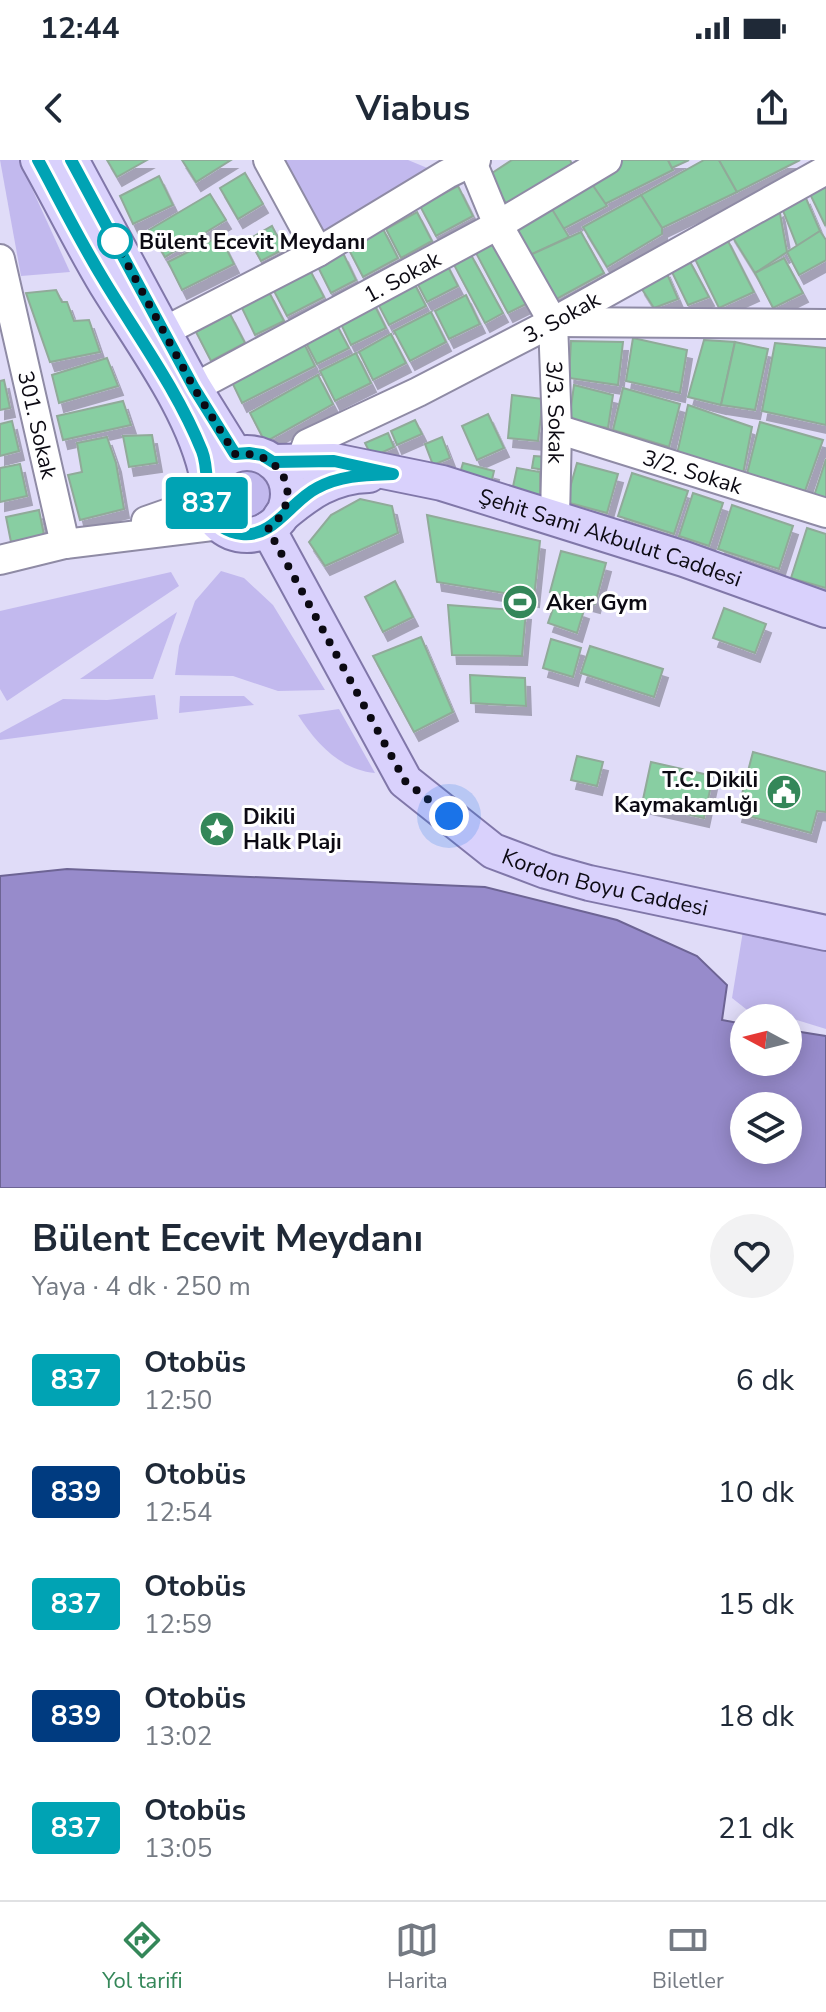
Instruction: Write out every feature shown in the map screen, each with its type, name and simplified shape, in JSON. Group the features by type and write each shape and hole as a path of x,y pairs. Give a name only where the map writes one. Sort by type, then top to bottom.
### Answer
{"main road":[{"path":"38,160 100,273 176,399 203,453 211,502 231,532 256,534 278,517 289,462 249,453 235,454 223,460 211,502"},
{"path":"71,160 194,388 235,454"},
{"name":"Şehit Sami Akbulut Caddesi","path":"289,462 334,461 442,483 684,559 826,610"},
{"name":"Şehit Sami Akbulut Caddesi","path":"278,517 314,489 332,481 351,475 393,474"},
{"name":"Kordon Boyu Caddesi","path":"278,517 405,781 493,851 589,883 826,933"}],"street":[{"path":"268,160 318,252"},
{"name":"1. Sokak","path":"194,388 498,225 607,160"},
{"path":"163,332 318,252 472,161"},
{"name":"3/3. Sokak","path":"472,161 498,225 553,322 557,429 555,518"},
{"name":"3. Sokak","path":"289,462 304,452 307,444 418,392 553,322 826,170"},
{"name":"301. Sokak","path":"0,259 5,305 77,542"},
{"path":"553,322 826,324"},
{"name":"3/2. Sokak","path":"557,429 826,513"},
{"path":"0,560 77,542 211,502"}],"shaded area":[{"path":"0,160 19,160 70,272 21,276"},
{"path":"283,160 408,160 437,172 320,237"},
{"path":"247,471 265,479 273,497 265,515 247,523 229,515 221,497 229,479"},
{"path":"221,571 244,578 273,605 325,690 278,691 233,676 175,675 179,646 195,601"},
{"path":"171,572 179,586 7,701 0,689 0,611"},
{"path":"177,612 153,679 80,679"},
{"path":"155,695 158,719 0,740 0,733 63,699 107,700"},
{"path":"180,696 244,696 254,705 179,713"},
{"path":"339,709 375,773 340,761 313,735 298,715"},
{"path":"67,869 485,887 617,920 697,956 727,985 722,1020 730,1021 730,1076 802,1076 802,1032 826,1036 826,1188 0,1188 0,876"},
{"path":"743,931 826,946 826,1029 802,1022 802,1004 740,1004 732,998"}],"building":[{"path":"107,160 147,160 117,177"},
{"path":"182,160 231,160 196,182"},
{"path":"512,160 570,160 575,170 507,205 489,175"},
{"path":"621,160 668,160 673,170 605,204 587,177"},
{"path":"668,160 689,160 672,168"},
{"path":"704,160 719,160 737,192 662,228 641,195"},
{"path":"719,160 800,160 737,192"},
{"path":"245,173 263,204 238,219 220,188"},
{"path":"159,176 173,205 133,224 120,196"},
{"path":"587,177 607,206 563,229 547,201"},
{"path":"826,183 826,224 825,225 809,192"},
{"path":"458,186 473,216 436,236 420,206"},
{"path":"210,194 226,220 165,257 149,230"},
{"path":"641,195 662,228 662,234 607,267 583,227"},
{"path":"805,196 820,231 797,246 782,208"},
{"path":"547,201 569,237 528,256 510,224"},
{"path":"779,208 787,252 755,273 730,233"},
{"path":"417,212 432,241 401,258 386,229"},
{"path":"272,226 284,249 261,261 249,239"},
{"path":"382,227 398,258 363,277 347,246"},
{"path":"820,231 826,240 826,260 799,275 787,252"},
{"path":"581,232 604,273 553,301 528,256"},
{"path":"220,236 234,264 182,290 168,262"},
{"path":"726,237 754,292 719,308 693,255"},
{"path":"494,243 526,304 508,313 476,253"},
{"path":"343,253 356,280 331,293 317,265"},
{"path":"470,253 503,313 485,323 453,263"},
{"path":"688,258 709,297 688,305 670,268"},
{"path":"784,258 803,293 773,308 755,273"},
{"path":"445,261 458,286 427,302 414,277"},
{"path":"665,269 678,299 654,308 640,286"},
{"path":"311,272 324,297 287,316 274,291"},
{"path":"412,279 426,306 389,325 375,298"},
{"path":"56,290 62,302 67,302 74,321 89,320 100,352 50,362 26,293"},
{"path":"269,292 284,321 255,335 241,306"},
{"path":"466,295 480,324 449,339 435,311"},
{"path":"372,300 386,328 351,345 338,318"},
{"path":"431,312 446,342 410,361 394,331"},
{"path":"230,314 245,343 211,361 196,332"},
{"path":"334,320 349,348 317,364 303,337"},
{"path":"391,334 406,363 373,380 359,352"},
{"path":"633,338 687,350 680,393 626,381"},
{"path":"302,339 315,366 242,403 229,376"},
{"path":"704,340 735,342 721,405 688,397"},
{"path":"571,341 623,342 618,385 569,378"},
{"path":"735,342 768,349 755,410 721,405"},
{"path":"775,343 826,348 826,425 762,411"},
{"path":"356,353 371,383 335,401 320,371"},
{"path":"107,358 118,386 59,403 52,375"},
{"path":"318,375 333,404 265,442 250,413"},
{"path":"4,380 10,408 0,410 0,381"},
{"path":"574,385 613,395 608,428 569,421"},
{"path":"623,388 680,404 669,447 613,430"},
{"path":"512,395 543,399 538,441 508,438"},
{"path":"123,401 131,425 63,440 57,416"},
{"path":"688,405 752,427 743,474 677,454"},
{"path":"488,414 504,448 477,460 462,426"},
{"path":"415,420 422,434 397,445 391,431"},
{"path":"12,421 19,451 0,456 0,424"},
{"path":"760,422 823,440 805,491 747,474"},
{"path":"388,433 394,447 372,457 365,443"},
{"path":"152,435 157,463 129,467 123,436"},
{"path":"107,437 116,463 124,509 80,520 68,475 82,472 77,443"},
{"path":"442,437 450,458 433,465 425,444"},
{"path":"534,456 547,457 545,470 532,468"},
{"path":"826,459 826,503 813,499"},
{"path":"463,463 494,471 490,488 458,480"},
{"path":"577,463 618,474 607,513 566,502"},
{"path":"20,464 27,496 0,502 0,468"},
{"path":"517,468 540,472 540,502 511,496"},
{"path":"632,473 688,491 674,534 618,516"},
{"path":"693,493 723,503 709,546 679,536"},
{"path":"360,499 392,506 398,533 325,566 309,542 331,515"},
{"path":"732,505 793,526 779,569 718,549"},
{"path":"39,510 44,535 11,542 6,517"},
{"path":"427,515 540,541 534,598 437,582"},
{"path":"807,528 826,534 826,588 791,578"},
{"path":"561,551 606,563 595,604 550,592"},
{"path":"395,581 413,617 383,632 365,597"},
{"path":"556,600 584,610 577,633 548,623"},
{"path":"448,605 526,611 522,656 452,655"},
{"path":"724,608 766,624 755,653 713,638"},
{"path":"421,637 453,712 414,732 373,656"},
{"path":"551,639 581,648 573,677 543,668"},
{"path":"590,646 663,669 654,697 581,673"},
{"path":"470,675 525,678 526,706 471,703"},
{"name":"T.C. Dikili Kaymakamlığı","path":"753,752 826,772 826,812 817,811 811,833 737,813"},
{"path":"577,756 603,762 597,786 571,780"},
{"path":"651,762 713,776 704,818 642,804"}],"bus line":[{"name":"837","path":"38,160 100,273 176,399 203,453 208,480 206,500 213,518 220,525 231,532 256,534 268,529 314,489 332,481 351,475 393,474 334,461 273,462 262,455 235,454 194,388 71,160"}],"place":[{"name":"Bülent Ecevit Meydanı","path":"115,241"},
{"name":"Aker Gym","path":"520,602"},
{"name":"T.C. Dikili Kaymakamlığı","path":"784,792"},
{"name":"Dikili Halk Plajı","path":"217,829"}],"route":[{"path":"115,241 194,388 235,454 262,455 281,471 288,493 286,505 281,516 268,529 405,781 449,816"}]}
